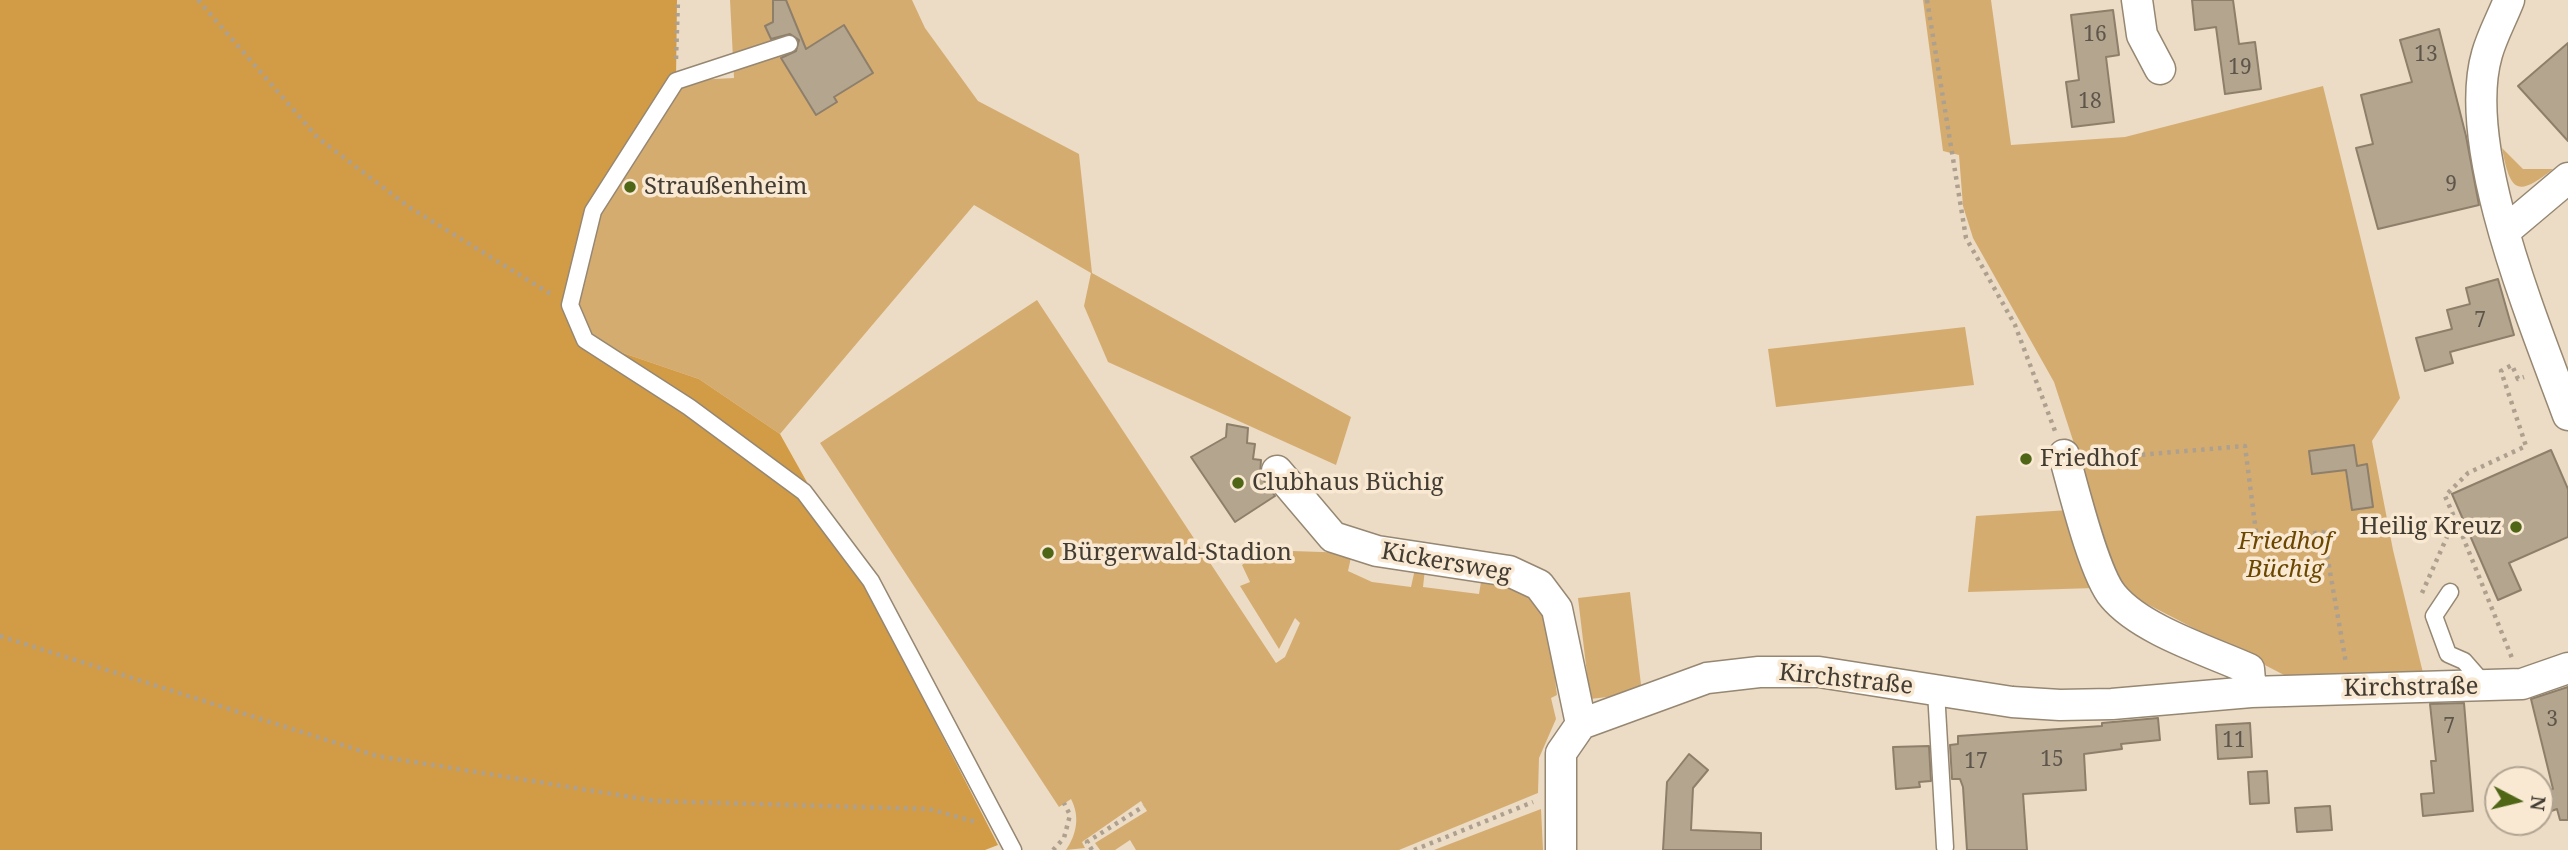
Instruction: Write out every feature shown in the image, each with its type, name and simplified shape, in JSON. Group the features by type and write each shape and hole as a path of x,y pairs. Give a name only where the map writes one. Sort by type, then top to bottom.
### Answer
{"street":[{"path":"2137,0 2142,35 2160,69"},
{"path":"2510,0 2486,55 2481,98 2487,167 2504,232 2568,415"},
{"path":"2504,232 2568,178"},
{"path":"2065,459 2100,573 2113,596 2146,622 2249,669 2251,692"},
{"name":"Kickersweg","path":"1277,471 1333,537 1377,551 1509,571 1539,585 1557,609 1566,664 1581,724"},
{"name":"Kirchstraße","path":"1581,724 1707,678 1759,672 1819,672 1936,691 2060,705 2112,704 2251,692 2486,687 2522,684 2568,668"},
{"path":"1561,850 1561,753 1581,724"}],"lane":[{"path":"789,44 676,81 593,211 570,305 585,340 689,407 804,492 871,580 999,828 1013,850"},
{"path":"2450,592 2434,615 2448,654 2464,661 2486,687"},
{"path":"1936,691 1945,848"}],"path":[{"path":"198,0 318,138 409,208 570,305"},
{"path":"676,81 678,0"},
{"path":"1927,0 1966,238 2015,325 2065,459 2245,446 2257,540 2323,532 2350,690"},
{"path":"2522,684 2445,496 2468,473 2526,446 2501,371 2512,365 2518,379 2551,368"},
{"path":"2434,615 2417,604 2455,519"},
{"path":"0,636 377,756 656,801 929,809 999,828"},
{"path":"1414,850 1559,792"},
{"path":"1053,850 1064,838 1070,815 1064,803"},
{"path":"1092,850 1087,842 1144,806"}],"green space":[{"path":"730,0 912,0 925,28 978,101 1079,154 1092,273 1351,417 1336,465 1108,362 1084,306 1091,273 974,205 780,434 699,379 585,340 570,305 593,211 676,81 734,78"},
{"name":"Friedhof Büchig","path":"1923,0 1991,0 2011,145 2125,137 2323,86 2400,398 2372,441 2393,550 2425,681 2286,676 2122,591 2054,382 1973,238 1963,206 1959,155 1943,151"},
{"path":"2502,148 2523,169 2553,169 2531,184 2523,187 2517,185 2508,173"},
{"path":"1037,300 1276,663 1285,657 1300,623 1295,618 1279,649 1240,586 1250,582 1242,565 1262,550 1352,553 1348,571 1372,582 1411,587 1415,569 1425,569 1423,587 1479,594 1482,576 1514,585 1530,596 1539,608 1550,635 1557,695 1551,698 1556,719 1539,758 1538,793 1399,850 1136,850 1130,840 1115,850 1100,850 1095,843 1147,811 1141,801 1082,842 1085,848 1066,850 1076,825 1076,812 1071,799 1059,807 820,443"},
{"path":"1965,327 1974,385 1776,407 1768,349"},
{"path":"2069,510 2094,588 1968,592 1976,516"},
{"path":"1630,592 1642,693 1590,699 1578,598"},
{"path":"1541,809 1543,850 1434,850"}],"shaded area":[{"path":"0,0 677,0 676,81 593,211 570,305 585,340 699,379 780,434 869,593 998,845 985,850 0,850"}],"building":[{"path":"773,0 786,0 806,49 844,25 873,73 834,97 837,102 816,115 781,58 796,51 799,40 790,34 771,39 765,26 773,22"},
{"path":"2192,0 2233,0 2239,44 2255,42 2261,89 2225,94 2216,27 2195,30"},
{"path":"2113,10 2119,55 2106,57 2114,122 2072,127 2066,82 2079,80 2071,15"},
{"path":"2439,29 2466,136 2479,205 2378,229 2356,148 2373,144 2361,95 2412,82 2400,40"},
{"path":"2568,43 2568,141 2518,86"},
{"path":"2498,279 2514,335 2450,352 2453,363 2425,371 2416,338 2452,329 2447,310 2470,304 2466,288"},
{"name":"Clubhaus Büchig","path":"1227,424 1248,428 1247,443 1255,444 1253,459 1261,460 1260,475 1275,496 1235,522 1191,457 1226,437"},
{"path":"2354,445 2357,466 2367,464 2373,507 2352,510 2346,470 2312,474 2309,451"},
{"name":"Heilig Kreuz","path":"2551,450 2568,489 2568,537 2509,563 2521,590 2498,600 2452,494"},
{"path":"2568,687 2568,820 2560,820 2557,809 2554,810 2554,766 2547,766 2531,699"},
{"path":"2464,703 2473,811 2423,816 2421,794 2434,793 2431,761 2436,761 2430,704"},
{"path":"2158,718 2160,740 2121,744 2122,749 2084,754 2086,790 2023,794 2027,850 1967,850 1963,787 1960,779 1952,779 1950,745 1958,744 1958,736 2102,726 2102,723"},
{"path":"2250,723 2252,757 2218,759 2216,725"},
{"path":"1929,746 1931,781 1919,782 1920,787 1896,789 1893,747"},
{"path":"1689,754 1708,770 1693,788 1691,830 1761,833 1761,850 1663,850 1667,782"},
{"path":"2267,771 2269,803 2250,804 2248,772"},
{"path":"2330,806 2332,830 2297,832 2295,808"}],"place":[{"name":"Straußenheim","path":"630,187"},
{"name":"Friedhof","path":"2026,459"},
{"name":"Clubhaus Büchig","path":"1238,483"},
{"name":"Heilig Kreuz","path":"2516,527"},
{"name":"Bürgerwald-Stadion","path":"1048,553"}]}
